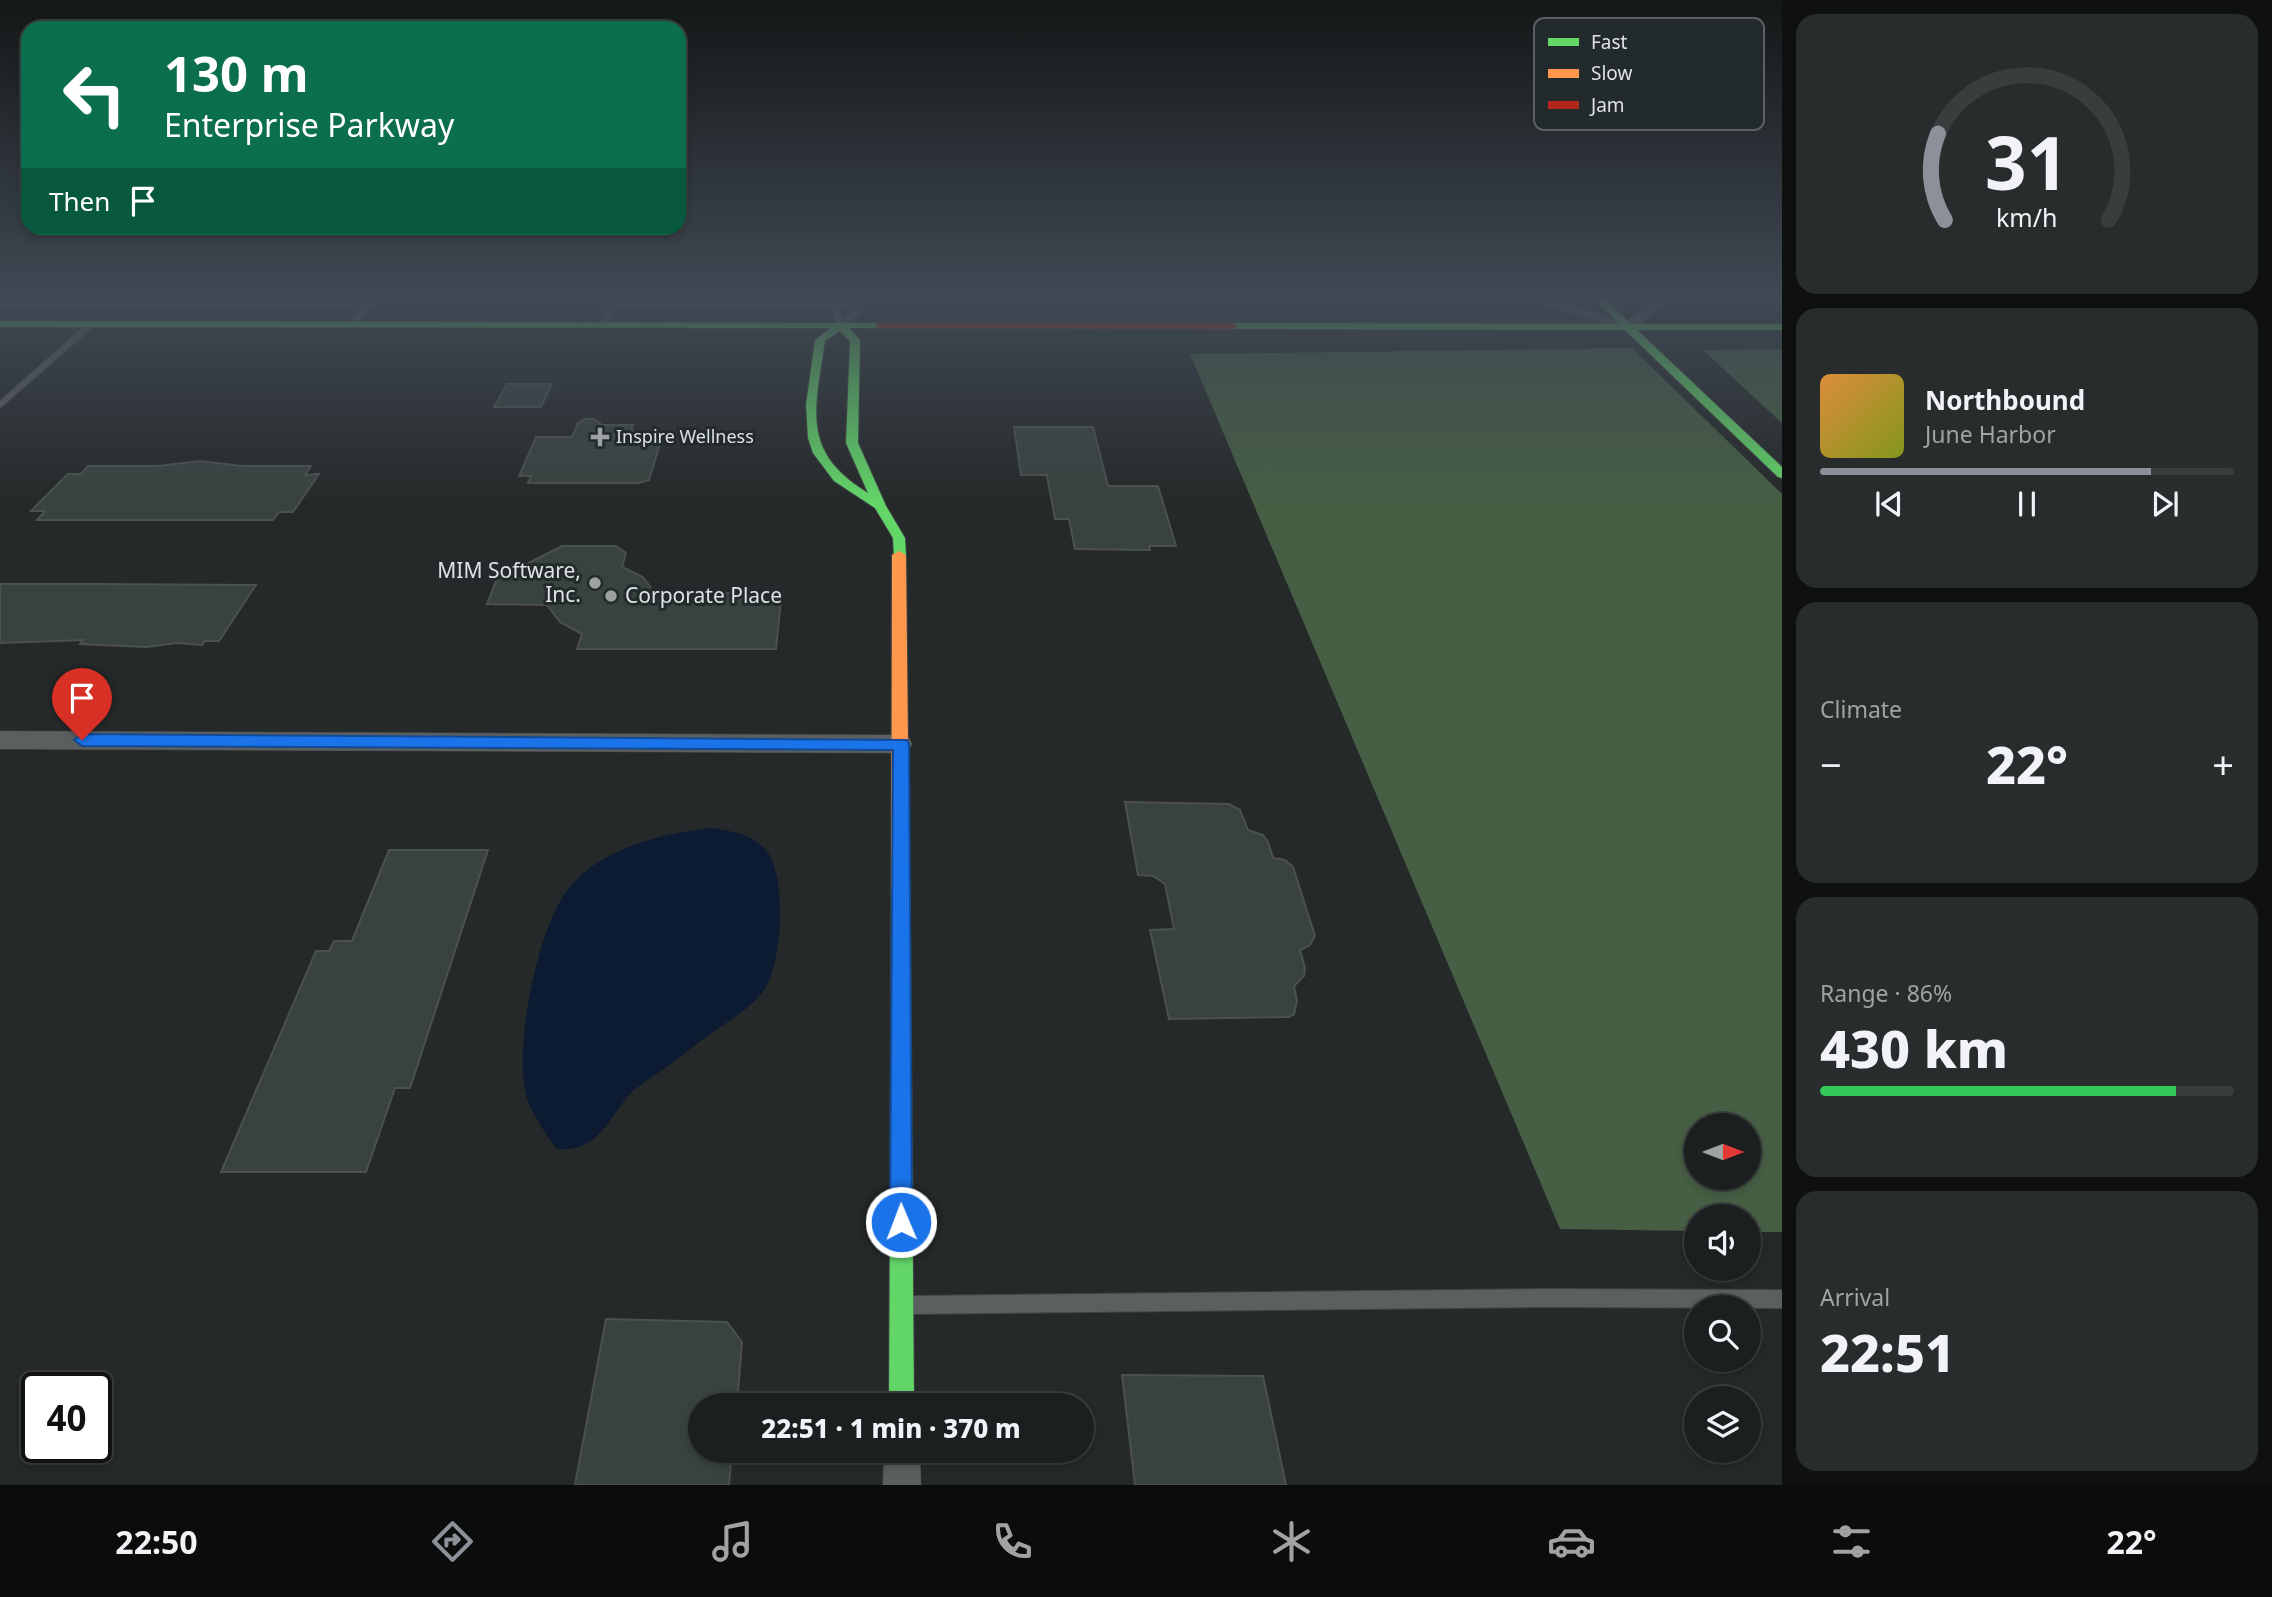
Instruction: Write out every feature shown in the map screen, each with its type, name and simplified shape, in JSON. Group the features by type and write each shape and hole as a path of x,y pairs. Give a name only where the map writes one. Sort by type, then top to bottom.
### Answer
{"main road":[{"path":"817,365 810,429 816,450 827,467 880,506"},
{"path":"854,365 852,443 880,506 899,538 902,1393"},
{"path":"1669,365 1782,474"}],"street":[{"path":"0,740 901,744"},
{"path":"902,1463 902,1485"}],"lane":[{"path":"0,405 45,365"},
{"path":"902,1305 1574,1297 1782,1298"}],"green space":[{"path":"1195,365 1650,365 1782,494 1782,1232 1761,1232 1761,1204 1684,1204 1684,1231 1560,1229"},
{"path":"1720,365 1782,365 1782,423"}],"water":[{"path":"711,828 739,833 752,839 764,848 772,860 777,876 780,916 776,957 766,987 740,1014 628,1096 591,1141 571,1149 557,1149 533,1111 523,1078 529,997 552,918 563,896 575,881 612,854 645,841"}],"building":[{"path":"507,384 552,384 541,407 494,407"},
{"path":"585,419 594,419 602,425 633,425 631,431 664,431 649,480 639,483 528,483 531,476 519,476 536,437 572,437 578,423"},
{"path":"1014,427 1093,427 1108,486 1158,486 1176,546 1149,546 1150,550 1075,549 1069,519 1055,519 1047,475 1021,475"},
{"path":"200,461 242,466 311,466 305,475 319,474 293,512 279,512 273,520 37,520 45,511 31,511 68,474 81,474 88,466 158,466"},
{"name":"Corporate Place","path":"562,546 616,546 626,553 622,567 643,577 654,592 729,593 737,599 781,599 776,649 577,649 582,634 560,622 547,605 487,604 497,579"},
{"path":"0,584 256,585 219,641 205,641 202,645 177,643 146,647 80,644 83,640 0,643"},
{"path":"1125,802 1229,804 1240,810 1248,830 1263,835 1273,858 1285,860 1293,867 1315,936 1310,945 1300,950 1305,968 1304,976 1294,986 1297,1001 1294,1014 1289,1017 1169,1019 1150,930 1174,929 1165,884 1153,876 1138,875"},
{"path":"389,850 488,850 410,1088 395,1088 366,1172 221,1172 316,951 329,951 334,941 352,941"},
{"path":"606,1319 727,1322 742,1342 738,1393 688,1393 688,1463 731,1463 729,1485 575,1485"},
{"path":"1122,1375 1263,1376 1286,1485 1135,1485"}],"traffic: fast":[{"path":"816,365 811,422 818,453 827,467 845,484 880,506"},
{"path":"854,365 852,443 880,506"},
{"path":"1668,365 1782,474"},
{"path":"880,506 899,538 899,555"},
{"path":"901,1025 902,1393"}],"traffic: slow":[{"path":"899,555 901,1025"}],"place":[{"name":"Inspire Wellness","path":"600,437"},
{"name":"MIM Software, Inc.","path":"595,583"},
{"name":"Corporate Place","path":"611,596"}],"route":[{"path":"82,740 901,744 901,1222"}]}
